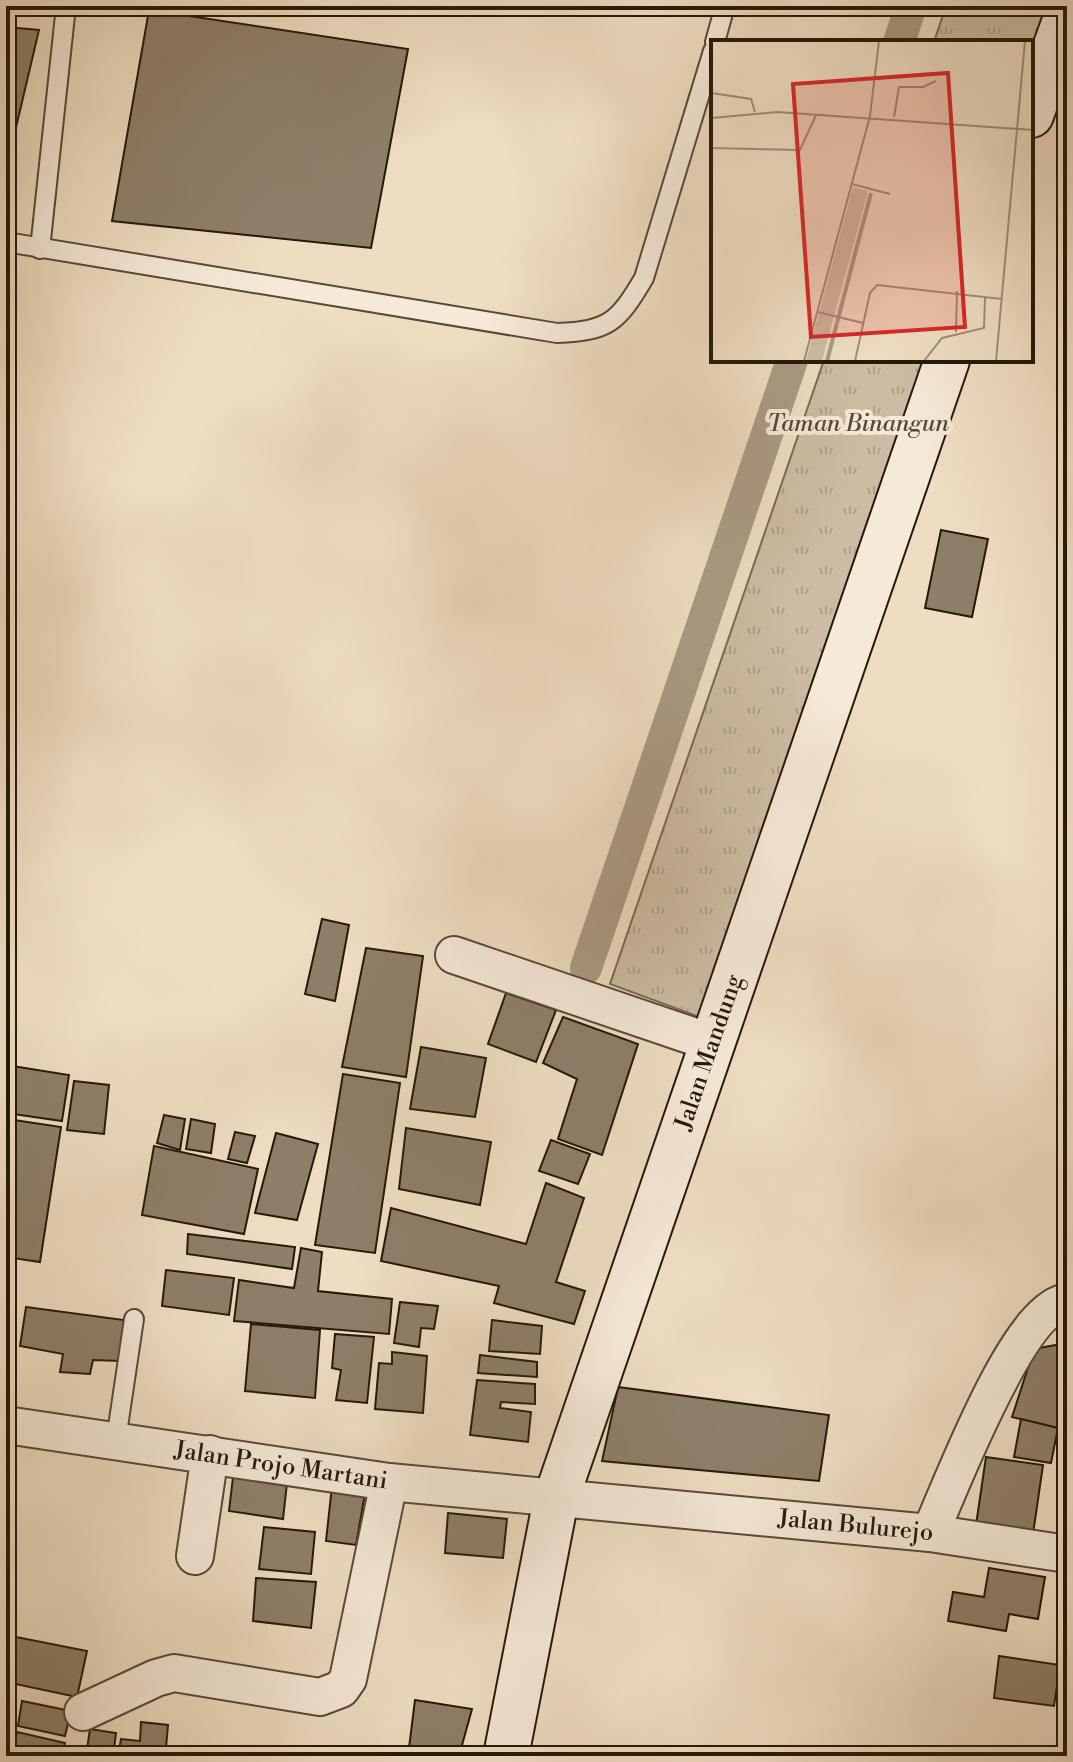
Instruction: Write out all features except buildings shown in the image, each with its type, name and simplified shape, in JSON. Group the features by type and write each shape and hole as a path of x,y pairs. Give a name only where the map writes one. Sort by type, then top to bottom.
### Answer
{"main road":[{"path":"1033,109 1067,15"},
{"name":"Jalan Mandung","path":"506,1756 556,1499 946,362"}],"street":[{"path":"454,955 713,1043"},
{"name":"Jalan Bulurejo","path":"556,1499 930,1533 1005,1367 1032,1326 1057,1303 1067,1302"},
{"name":"Jalan Projo Martani","path":"6,1425 389,1482 556,1499"},
{"path":"195,1556 210,1454"},
{"path":"83,1712 156,1678 174,1673 320,1697 341,1689 348,1679 389,1482"},
{"path":"930,1533 1067,1554"}],"lane":[{"path":"40,249 66,6"},
{"path":"716,40 725,6"},
{"path":"6,242 541,331 589,332 608,323 626,308 644,278 710,76"},
{"path":"116,1440 134,1319"}],"green space":[{"path":"946,6 1060,6 1033,84 1033,40 935,40"},
{"name":"Taman Binangun","path":"823,362 935,362 705,1019 610,984"}],"waterway":[{"path":"900,40 911,6"},
{"path":"586,968 791,362"}]}
